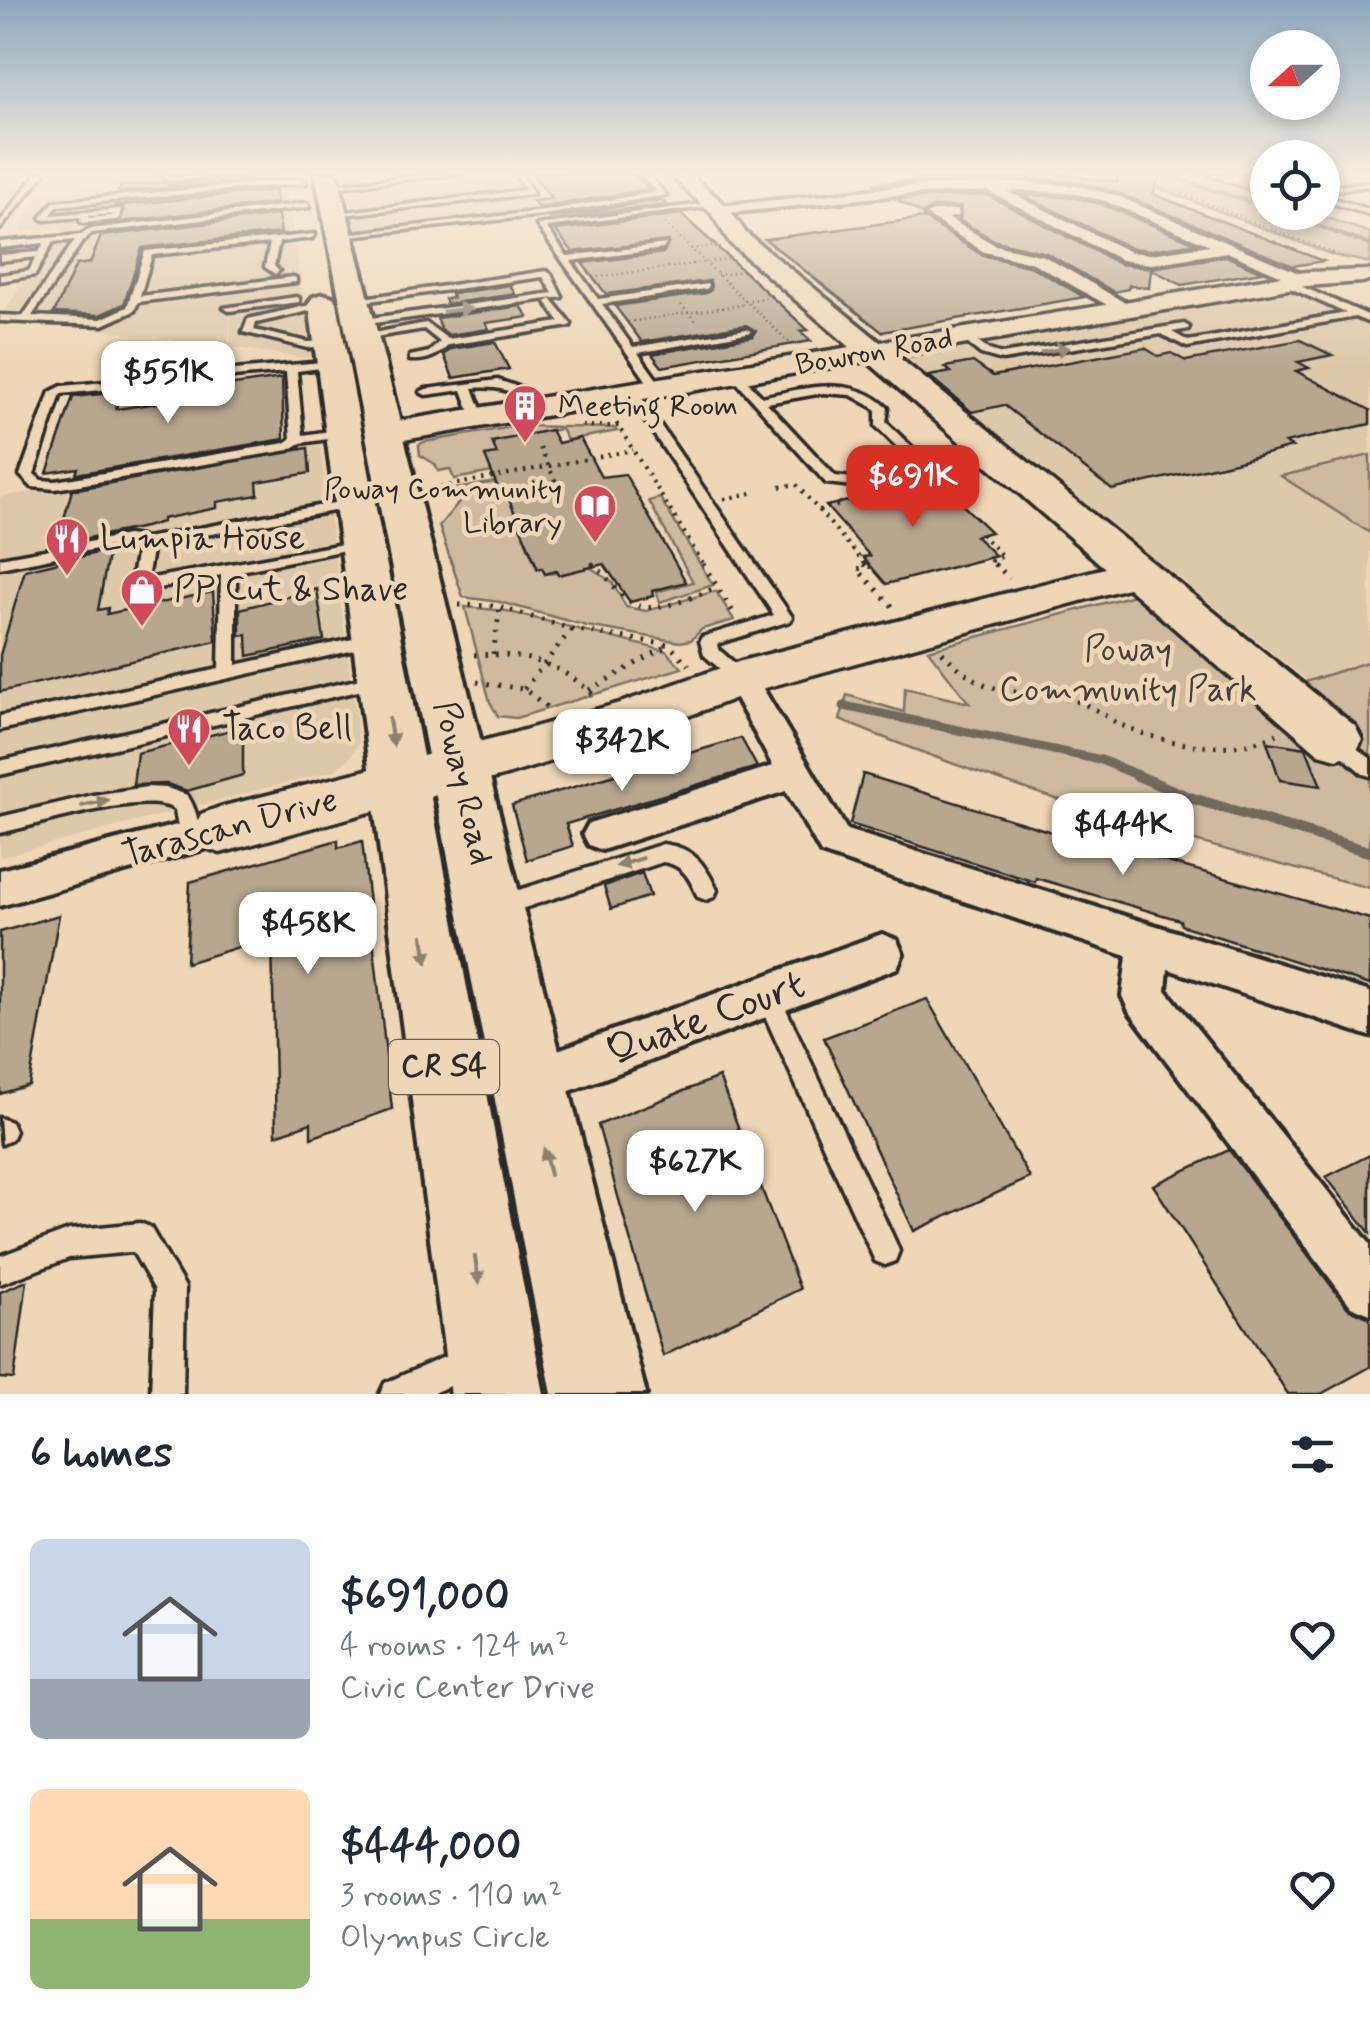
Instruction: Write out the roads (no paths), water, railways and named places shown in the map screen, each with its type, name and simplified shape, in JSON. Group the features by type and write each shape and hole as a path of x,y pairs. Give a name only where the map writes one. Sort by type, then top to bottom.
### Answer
{"main road":[{"name":"Poway Road","path":"319,264 369,422 438,614 429,776 494,1372"},
{"name":"Poway Road","path":"319,264 369,422 358,523 379,659 492,908 599,1394"},
{"path":"358,523 388,544 398,590 438,614"}],"street":[{"path":"739,238 1354,754"},
{"path":"970,238 990,249 1038,259 1127,309"},
{"path":"1089,238 1126,257 1150,259 1230,247"},
{"path":"1207,238 1294,280"},
{"name":"Bowron Road","path":"369,422 478,417 633,396 736,375 1294,280 1361,272"},
{"name":"Tarascan Drive","path":"0,888 429,776 634,717 718,675 1137,572"},
{"path":"718,675 794,774 834,842 1370,1014"},
{"path":"602,834 794,774"},
{"path":"1150,942 1144,996 1370,1287"},
{"name":"Quate Court","path":"530,1083 882,954"}],"lane":[{"path":"0,245 71,238"},
{"path":"25,320 81,238"},
{"path":"157,238 319,264 558,296 546,274 319,264 274,274"},
{"path":"265,238 319,264"},
{"path":"271,238 319,264"},
{"path":"319,264 286,350 240,343 240,323 271,316 340,238"},
{"path":"229,308 275,303 319,264 361,238"},
{"path":"136,299 274,274 433,238"},
{"path":"549,238 631,351 633,396 784,617 708,642 718,675"},
{"path":"0,278 28,275 50,240"},
{"path":"275,240 319,264"},
{"path":"0,318 104,322 127,314 136,299 148,253 275,240 426,326 446,342"},
{"path":"565,260 662,246"},
{"path":"0,258 41,258"},
{"path":"0,267 41,258"},
{"path":"297,440 291,366 319,264"},
{"path":"271,316 275,303 274,274"},
{"path":"1294,280 1370,320"},
{"path":"596,302 705,286"},
{"path":"414,358 432,354 446,342 566,324 551,302"},
{"path":"1163,330 1187,344 1356,314"},
{"path":"964,337 985,352 1002,357 1184,327"},
{"path":"631,351 747,332"},
{"path":"291,366 56,392 27,474 37,484 55,485 289,446 297,440 369,422"},
{"path":"736,375 831,480 854,482 994,454"},
{"path":"426,392 498,381 523,389 539,407"},
{"path":"466,386 478,417"},
{"path":"758,401 835,388 861,392 882,408 880,423 926,468"},
{"path":"146,542 141,585 229,569 358,523"},
{"path":"0,562 127,539 146,542 358,523"},
{"path":"226,673 229,569"},
{"path":"0,723 226,673 379,659"},
{"path":"0,768 379,659"},
{"path":"0,825 104,801 162,796 180,801 204,834"},
{"path":"492,908 663,853 681,854 694,862 706,890"},
{"path":"768,996 884,1251"},
{"path":"0,1270 70,1244 140,1237 170,1287 167,1394"},
{"path":"396,1394 494,1372"}],"waterway":[{"path":"1351,238 1370,245"},
{"path":"844,706 1101,760 1142,777"},
{"path":"1136,775 1188,797 1370,852"}],"place":[{"name":"Meeting Room","path":"525,444"},
{"name":"Poway Community Library","path":"595,544"},
{"name":"Lumpia House","path":"67,577"},
{"name":"PP Cut & Shave","path":"142,628"},
{"name":"Taco Bell","path":"189,767"}],"park label":[{"name":"Poway Community Park","path":"1128,670"}]}
